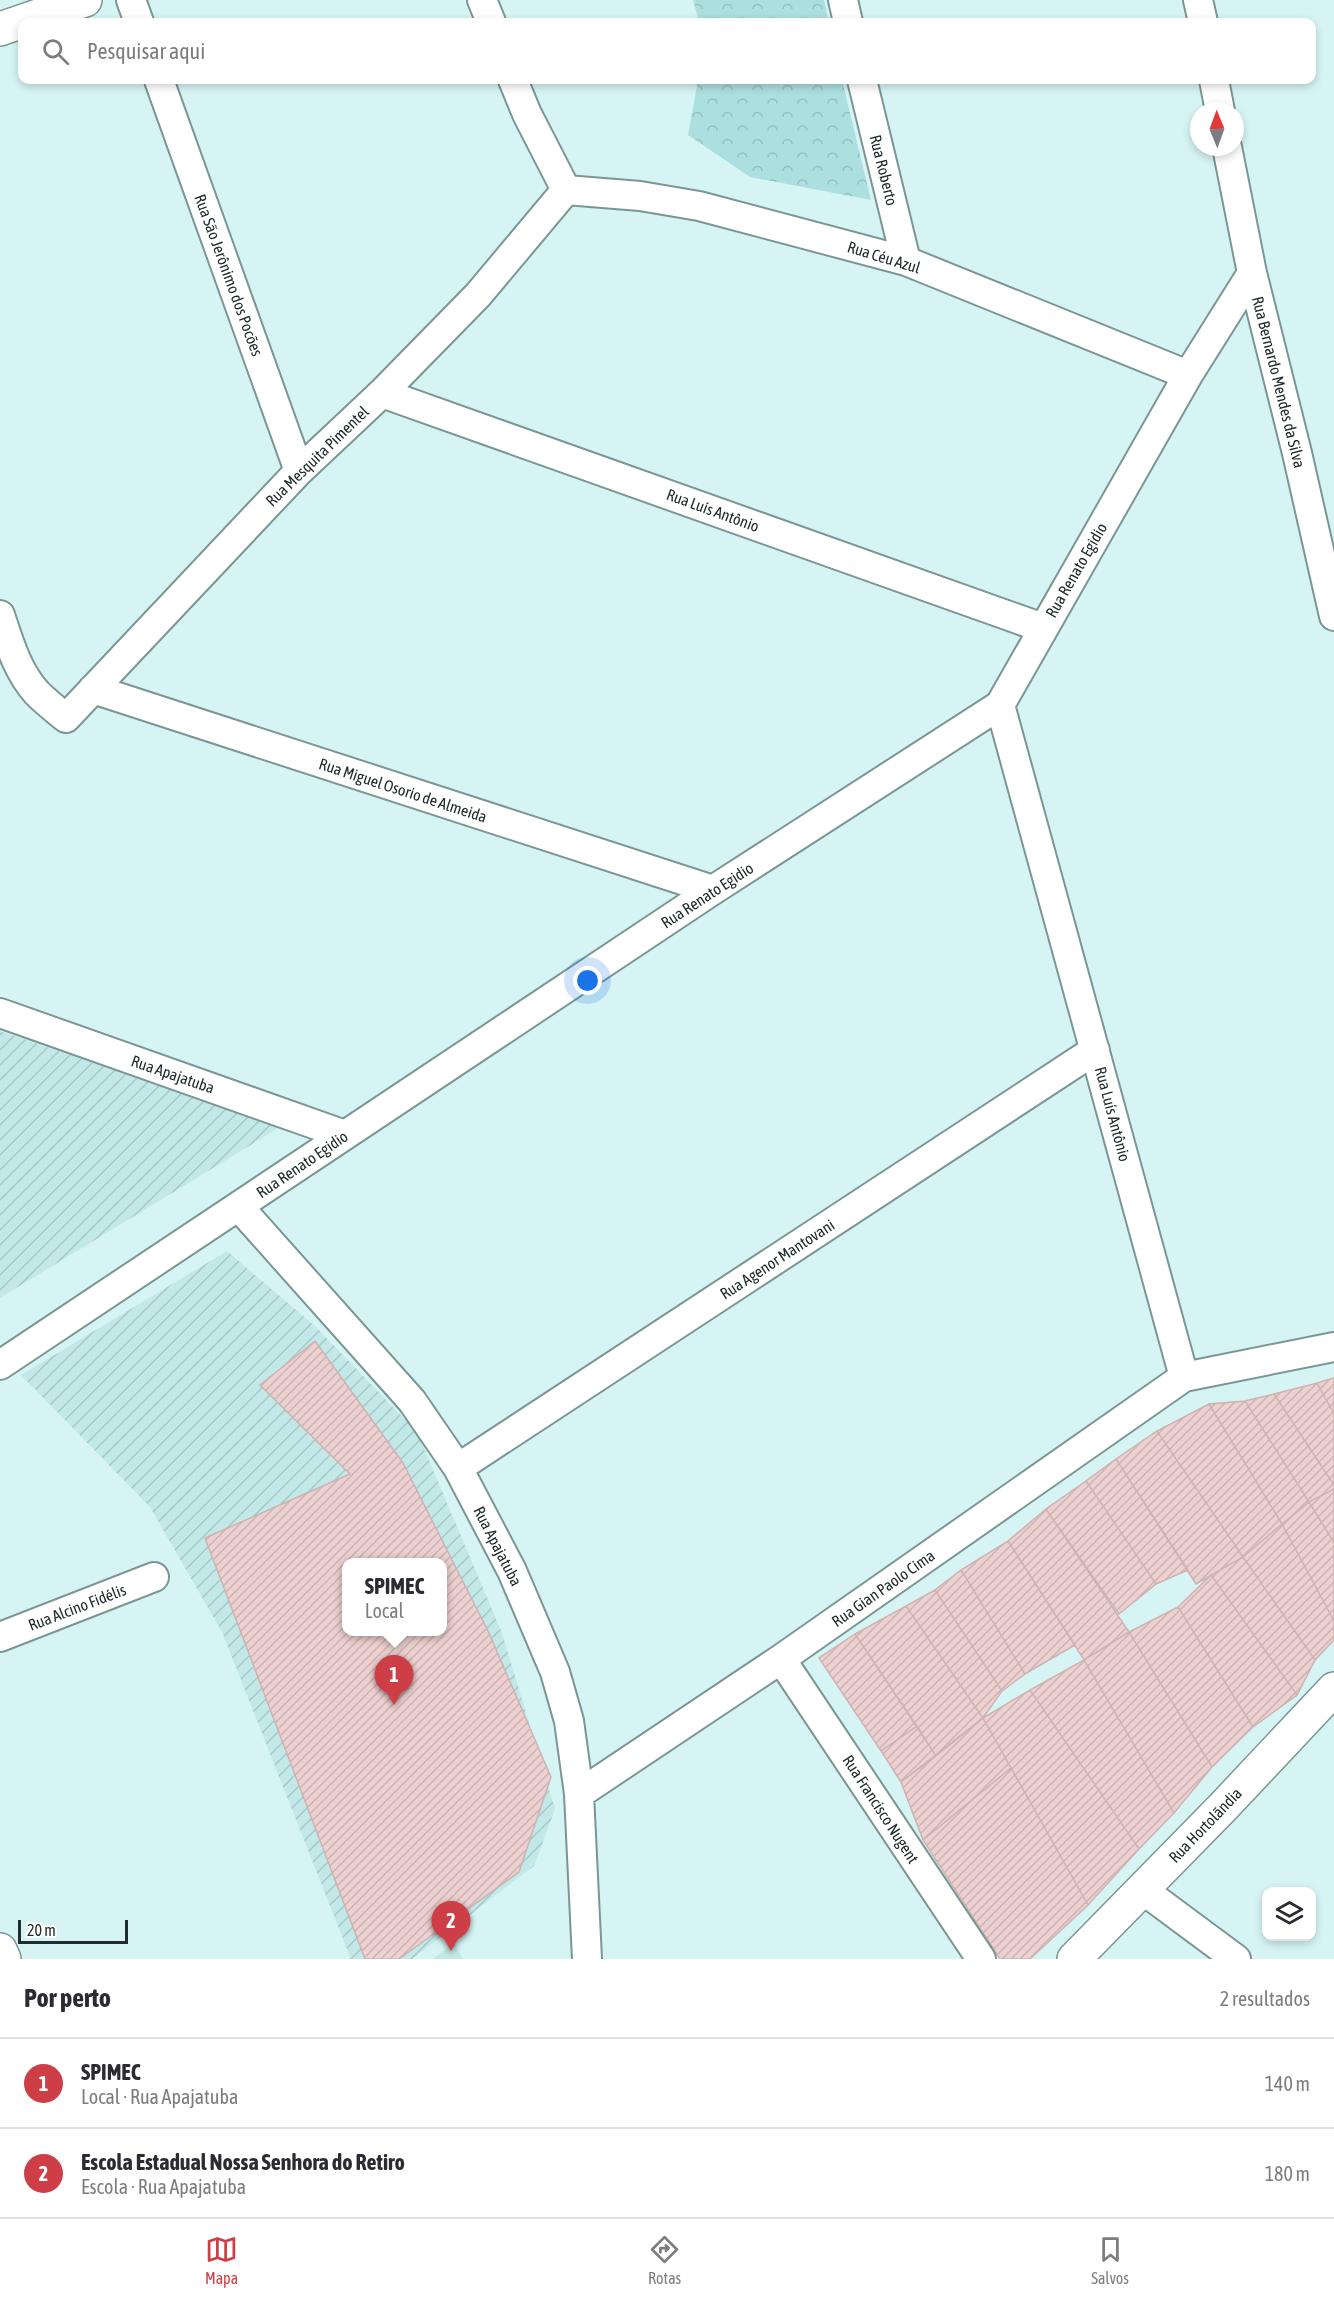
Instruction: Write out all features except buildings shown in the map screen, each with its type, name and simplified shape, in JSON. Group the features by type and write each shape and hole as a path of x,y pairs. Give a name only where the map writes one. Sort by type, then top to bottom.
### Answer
{"street":[{"path":"30,18 85,0"},
{"path":"131,0 138,18"},
{"path":"482,0 489,18"},
{"path":"843,0 847,18"},
{"path":"1198,0 1202,18"},
{"path":"0,28 18,22"},
{"name":"Rua São Jerônimo dos Pocões","path":"160,84 299,471"},
{"path":"515,84 527,114 566,190"},
{"name":"Rua Roberto","path":"863,84 906,261"},
{"path":"1215,84 1218,102"},
{"name":"Rua Bernardo Mendes da Silva","path":"1229,156 1252,273 1297,453 1334,616"},
{"name":"Rua Mesquita Pimentel","path":"0,615 13,653 25,677 37,693 66,718 299,471 382,393 478,295 566,190"},
{"name":"Rua Céu Azul","path":"566,190 640,196 699,206 906,261 1188,375"},
{"name":"Rua Renato Egidio","path":"0,1365 713,890 1000,705 1188,375 1252,273"},
{"name":"Rua Luís Antônio","path":"382,393 1043,628"},
{"name":"Rua Miguel Osorio de Almeida","path":"93,689 713,890"},
{"name":"Rua Luís Antônio","path":"1000,705 1184,1377"},
{"name":"Rua Apajatuba","path":"0,1013 345,1135"},
{"name":"Rua Agenor Mantovani","path":"458,1468 1095,1050"},
{"name":"Rua Apajatuba","path":"239,1207 412,1401 458,1468 513,1570 555,1672 569,1721 579,1794 587,1959"},
{"path":"1184,1377 1334,1347"},
{"name":"Rua Gian Paolo Cima","path":"579,1794 781,1659 1184,1377"},
{"name":"Rua Alcino Fidélis","path":"0,1637 154,1577"},
{"name":"Rua Francisco Nugent","path":"781,1659 981,1959"},
{"name":"Rua Hortolãndia","path":"1074,1959 1143,1890 1334,1689"},
{"path":"1143,1890 1231,1957"},
{"path":"0,1950 4,1959"}],"shaded area":[{"path":"0,1031 280,1127 0,1298"},
{"path":"227,1251 316,1327 417,1432 502,1633 555,1809 534,1866 412,1959 351,1959 222,1632 150,1507 21,1375"},
{"path":"454,1943 463,1959 433,1959"}],"green space":[{"path":"693,0 824,0 828,18 698,18"},
{"path":"697,84 843,84 871,200 750,177 688,135"}],"place":[{"name":"SPIMEC","path":"394,1705"},
{"name":"Escola Estadual Nossa Senhora do Retiro","path":"451,1951"}]}
